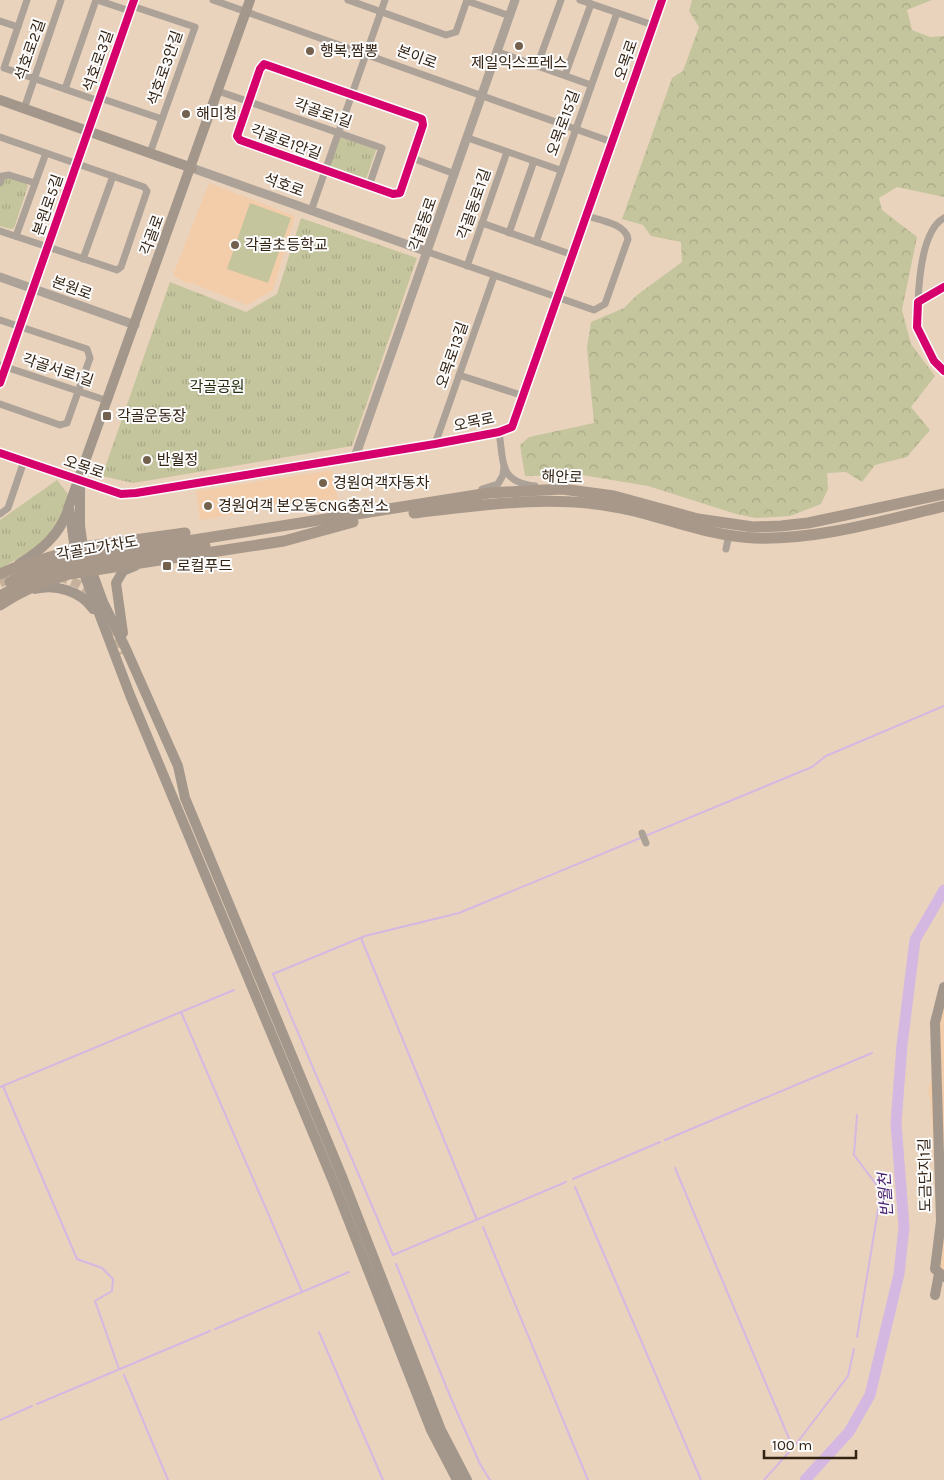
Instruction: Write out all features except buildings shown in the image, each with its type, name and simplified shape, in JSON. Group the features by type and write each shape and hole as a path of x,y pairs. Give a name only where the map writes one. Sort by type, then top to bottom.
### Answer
{"main road":[{"name":"각골로","path":"79,549 70,506 192,168 250,0"},
{"name":"석호로","path":"0,100 192,168"},
{"name":"각골로","path":"79,549 80,480"},
{"name":"해안로","path":"175,547 470,496 556,489 614,496 698,519 753,527 808,523 944,494"},
{"name":"해안로","path":"363,516 503,503 562,501 622,508 709,533 753,538 816,534 944,506"},
{"path":"14,568 44,548 66,518 70,506"},
{"path":"0,574 79,549 106,544 281,520 363,516"},
{"path":"0,605 17,594 44,581 88,571 284,541 363,516"},
{"path":"106,544 96,550 93,557 98,564 109,568"},
{"name":"각골고가차도","path":"0,588 41,566 74,556 175,547"},
{"name":"각골고가차도","path":"0,596 19,585 71,565 175,547"},
{"path":"79,549 178,766 185,798 337,1165 442,1430 467,1480"},
{"path":"124,651 116,583 123,572 140,563"},
{"path":"88,571 100,620 333,1181 431,1430 457,1480"},
{"path":"17,594 44,587 73,592 85,599 100,620"},
{"name":"도금단지1길","path":"935,1295 942,1275 936,1269 935,1261 941,1221 942,1188 938,1092 941,1067 936,1042 935,1022 944,987"},
{"path":"936,1042 944,1052"},
{"path":"938,1092 944,1080"}],"street":[{"name":"석호로3안길","path":"28,0 4,68 34,79 65,89 100,99 162,119 194,27 132,6 96,0 65,89"},
{"name":"석호로2길","path":"24,109 61,0"},
{"name":"본이로","path":"213,0 612,142"},
{"path":"348,0 446,35 456,32 467,1 510,16"},
{"path":"311,210 385,0"},
{"name":"각골동로","path":"356,457 515,0"},
{"path":"537,66 561,0"},
{"path":"580,0 654,25"},
{"name":"오목로","path":"0,452 121,494 435,444 499,432 512,427 662,0"},
{"path":"565,76 591,4"},
{"name":"석호로3길","path":"89,131 132,6"},
{"name":"오목로15길","path":"536,242 617,13"},
{"path":"0,22 18,27"},
{"path":"498,52 591,85"},
{"name":"각골로1안길","path":"264,64 352,94 422,119 423,125 400,192 393,194 369,186 240,140 237,136 260,69 264,64"},
{"name":"각골로1길","path":"218,91 382,148 369,186"},
{"path":"150,153 162,119"},
{"name":"본원로5길","path":"0,383 3,366 20,327 89,131"},
{"path":"0,137 144,187 147,191 121,267 117,270 0,231"},
{"path":"468,138 560,170"},
{"name":"각골동로1길","path":"467,266 507,152"},
{"path":"16,236 46,153"},
{"path":"412,158 455,174"},
{"path":"509,233 534,161"},
{"name":"석호로","path":"192,168 558,298"},
{"path":"0,183 2,176 9,175 35,183"},
{"path":"84,259 113,176"},
{"path":"558,298 594,310 605,304 628,239 627,233 622,228 586,216"},
{"path":"944,218 935,226 923,258 919,276 917,326 934,361 944,371"},
{"path":"482,223 573,255"},
{"name":"본원로","path":"0,276 135,325"},
{"name":"오목로13길","path":"435,444 494,276"},
{"path":"918,302 944,287"},
{"path":"0,320 88,349 90,358 67,423 60,425 0,404"},
{"name":"각골서로1길","path":"3,366 108,401"},
{"path":"459,375 524,396"},
{"path":"470,496 480,489 498,484 503,475 504,465 499,432"},
{"path":"0,514 8,508 24,461"},
{"path":"504,465 514,482 556,489"},
{"path":"726,549 729,535"},
{"path":"642,834 646,843"}],"shaded area":[{"name":"각골초등학교","path":"209,183 295,216 273,290 247,305 194,284 186,283 173,275"},
{"path":"332,470 338,500 308,507 285,506 200,520 196,491"},
{"path":"944,994 944,1275 939,1274 931,1102 928,1092 937,1055 935,1023"}],"green space":[{"path":"692,0 932,0 907,10 912,30 930,37 944,36 944,197 897,187 879,198 882,210 917,237 902,310 911,344 935,376 911,407 930,430 907,457 875,465 862,482 846,472 827,473 828,489 821,504 790,516 756,518 736,514 648,486 582,475 525,476 520,445 529,437 594,423 587,348 591,322 624,308 637,295 682,262 681,242 651,236 643,225 622,219 672,78 683,71 699,27 689,11"},
{"path":"341,137 375,148 376,150 364,181 331,170 329,167"},
{"path":"5,176 26,183 28,186 14,228 11,229 0,226 0,186"},
{"path":"250,203 291,218 268,283 227,269"},
{"name":"각골공원","path":"301,218 417,258 352,446 133,483 102,476 170,282 246,312 277,294"},
{"path":"57,480 68,494 58,521 34,548 0,569 0,520"}],"waterway":[{"path":"566,1182 393,1255 273,974 365,936 459,913 812,767 826,756 944,706"},
{"name":"반월천","path":"805,1480 849,1432 870,1395 899,1274 904,1227 896,1123 902,1045 915,940 944,890"},
{"path":"361,938 477,1220"},
{"path":"0,1087 234,990"},
{"path":"181,1012 302,1292"},
{"path":"665,1140 872,1053"},
{"path":"3,1086 77,1259 102,1268 113,1279 112,1291 95,1301 119,1369"},
{"path":"857,1115 854,1155 876,1184 880,1198 857,1337"},
{"path":"573,1179 660,1142"},
{"path":"675,1168 793,1448"},
{"path":"575,1187 701,1480"},
{"path":"483,1227 588,1480"},
{"path":"396,1264 450,1396 480,1464 490,1480"},
{"path":"215,1329 349,1272"},
{"path":"37,1404 210,1331"},
{"path":"319,1332 383,1480"},
{"path":"793,1448 848,1376 854,1349"},
{"path":"124,1375 168,1480"},
{"path":"0,1420 32,1406"},
{"path":"764,1480 789,1452"}],"tunnel":[{"path":"0,583 14,577"},
{"path":"59,577 78,584 93,596"},
{"path":"110,627 122,654"}],"cycle path":[{"path":"0,383 134,0"},
{"path":"0,453 121,494 435,444 499,432 512,427 662,0"},
{"path":"264,64 422,119 423,125 400,193 393,194 240,140 237,136 260,69 264,64"},
{"path":"944,287 918,302 917,327 934,361 944,371"}],"place":[{"name":"제일익스프레스","path":"519,46"},
{"name":"행복,짬뽕","path":"310,51"},
{"name":"해미청","path":"186,114"},
{"name":"각골초등학교","path":"235,245"},
{"name":"각골운동장","path":"107,416"},
{"name":"반월정","path":"147,460"},
{"name":"경원여객자동차","path":"323,483"},
{"name":"경원여객 본오동CNG충전소","path":"208,506"},
{"name":"로컬푸드","path":"167,566"}]}
